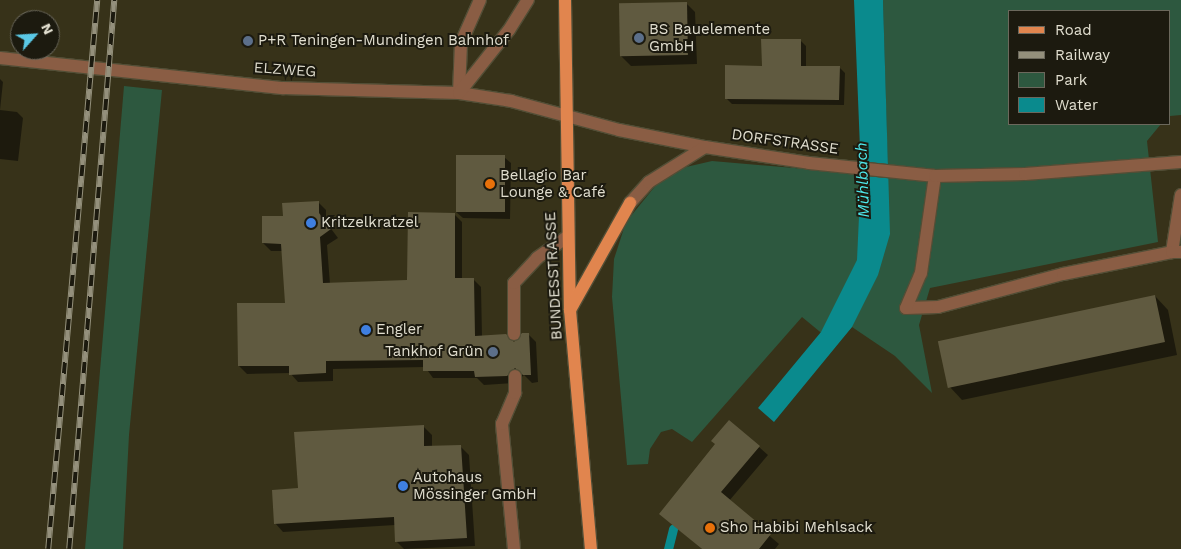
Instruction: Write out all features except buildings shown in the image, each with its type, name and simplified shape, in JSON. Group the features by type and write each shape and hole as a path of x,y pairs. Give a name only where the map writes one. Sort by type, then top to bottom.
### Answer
{"main road":[{"name":"BUNDESSTRASSE","path":"565,0 567,237 570,310 591,549"},
{"path":"570,310 630,203"}],"street":[{"path":"460,93 461,43 480,0"},
{"path":"460,93 509,30 528,0"},
{"name":"ELZWEG","path":"0,58 283,88 460,93 511,101 566,116"},
{"name":"DORFSTRASSE","path":"566,116 705,147 934,176 1025,174 1181,162"},
{"path":"630,203 649,182 705,147"},
{"path":"934,176 921,273 906,308 938,307 1063,274 1177,252 1181,195"},
{"path":"514,334 514,283 537,258 567,237"},
{"path":"514,549 502,424 515,393 515,376"}],"green space":[{"path":"883,0 1181,0 1181,115 1171,116 1171,10 1008,10 1008,125 1160,125 1147,141 1158,242 930,288 919,325 932,393 895,356 852,327 836,345 802,317 692,442 672,429 661,432 650,449 648,464 627,465 612,297 614,259 626,222 661,179 686,167 712,161 888,176"},
{"path":"124,86 162,90 129,435 123,549 85,549"}],"water":[{"path":"854,0 883,0 890,234 878,275 852,327 774,422 758,408 821,332 857,260 861,173"}],"waterway":[{"name":"Mühlbach","path":"668,549 673,529"}],"railway":[{"path":"48,549 97,0"},
{"path":"69,549 114,0"}],"place":[{"name":"BS Bauelemente GmbH","path":"639,38"},
{"name":"P+R Teningen-Mundingen Bahnhof","path":"248,41"},
{"name":"Bellagio Bar Lounge & Café","path":"490,184"},
{"name":"Kritzelkratzel","path":"311,223"},
{"name":"Engler","path":"366,330"},
{"name":"Tankhof Grün","path":"493,352"},
{"name":"Autohaus Mössinger GmbH","path":"403,486"},
{"name":"Sho Habibi Mehlsack","path":"710,528"}]}
